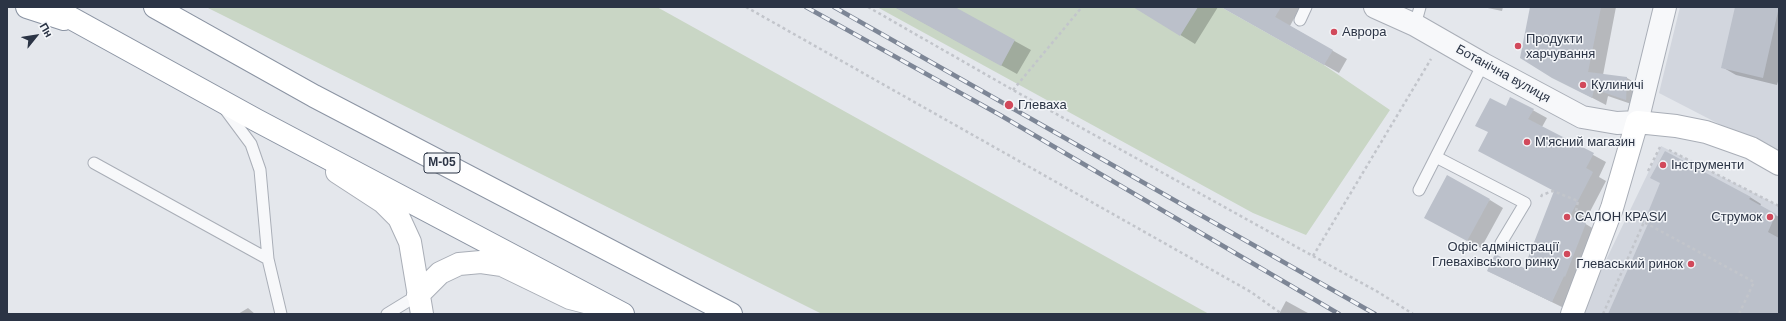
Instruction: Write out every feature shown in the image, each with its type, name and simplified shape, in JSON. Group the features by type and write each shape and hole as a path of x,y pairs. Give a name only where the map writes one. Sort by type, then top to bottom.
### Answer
{"main road":[{"path":"27,7 80,24"},
{"path":"51,7 256,120 619,312"},
{"name":"М-05","path":"156,7 314,96 731,314"},
{"path":"256,120 384,202 399,218 410,242 420,304"},
{"path":"1572,314 1612,208 1637,122"},
{"name":"Ботанічна вулиця","path":"1637,122 1676,126 1706,132 1751,148 1779,164"},
{"path":"420,304 440,273 459,264 481,262 502,265 570,298 619,312"}],"street":[{"name":"Ботанічна вулиця","path":"1375,7 1417,16 1446,43 1582,116 1617,123 1637,122"},
{"path":"1637,122 1665,7"}],"lane":[{"path":"1300,20 1306,7"},
{"path":"1419,190 1462,108 1470,87 1483,64"},
{"path":"218,99 251,144 260,170 268,258 281,314"},
{"path":"1436,157 1525,203 1501,243"},
{"path":"94,163 268,258"},
{"path":"387,314 420,304"}],"path":[{"path":"746,7 1251,292 1282,314"},
{"path":"868,7 1013,90 1378,292 1412,314"},
{"path":"1013,90 1082,7"},
{"path":"1313,256 1435,53 1446,43"},
{"path":"1648,173 1661,146 1779,206"},
{"path":"1539,201 1542,195 1553,191 1578,201 1576,211 1589,215"},
{"path":"1603,314 1644,222 1754,282 1739,314"}],"shaded area":[{"path":"1680,7 1779,7 1779,155 1659,93"},
{"name":"Глеваський ринок","path":"1661,146 1779,206 1779,314 1580,314"}],"green space":[{"path":"206,7 657,7 1209,314 822,314"},
{"path":"877,7 1221,7 1324,65 1390,110 1306,235 1253,213"}],"building":[{"path":"894,7 955,7 1015,40 1001,66"},
{"path":"1133,7 1198,7 1180,36"},
{"path":"1221,7 1281,7 1275,17 1333,50 1324,65"},
{"path":"1530,7 1601,7 1588,72 1627,77 1626,100 1594,89 1592,98 1552,78 1520,58"},
{"path":"1735,7 1779,7 1763,78 1721,68"},
{"path":"1510,97 1534,109 1528,119 1594,153 1586,168 1593,172 1570,216 1586,223 1565,277 1564,276 1552,302 1487,271 1495,254 1524,268 1554,191 1478,151 1488,132 1475,126 1490,98 1506,106"},
{"name":"Глеваський ринок","path":"1665,151 1751,197 1749,199 1776,214 1768,232 1779,238 1779,314 1608,314 1651,217 1647,215 1660,183 1650,178"},
{"path":"1447,175 1490,199 1467,241 1424,218"}],"railway":[{"path":"806,7 1000,115 1339,314"},
{"path":"834,7 1375,314"}],"place":[{"name":"Аврора","path":"1334,32"},
{"name":"Продукти харчування","path":"1518,46"},
{"name":"Кулиничі","path":"1583,85"},
{"name":"Глеваха","path":"1009,105"},
{"name":"М'ясний магазин","path":"1527,142"},
{"name":"Інструменти","path":"1663,165"},
{"name":"САЛОН КРАSИ","path":"1567,217"},
{"name":"Струмок","path":"1770,217"},
{"name":"Офіс адміністрації Глевахівського ринку","path":"1567,254"},
{"name":"Глеваський ринок","path":"1691,264"}]}
